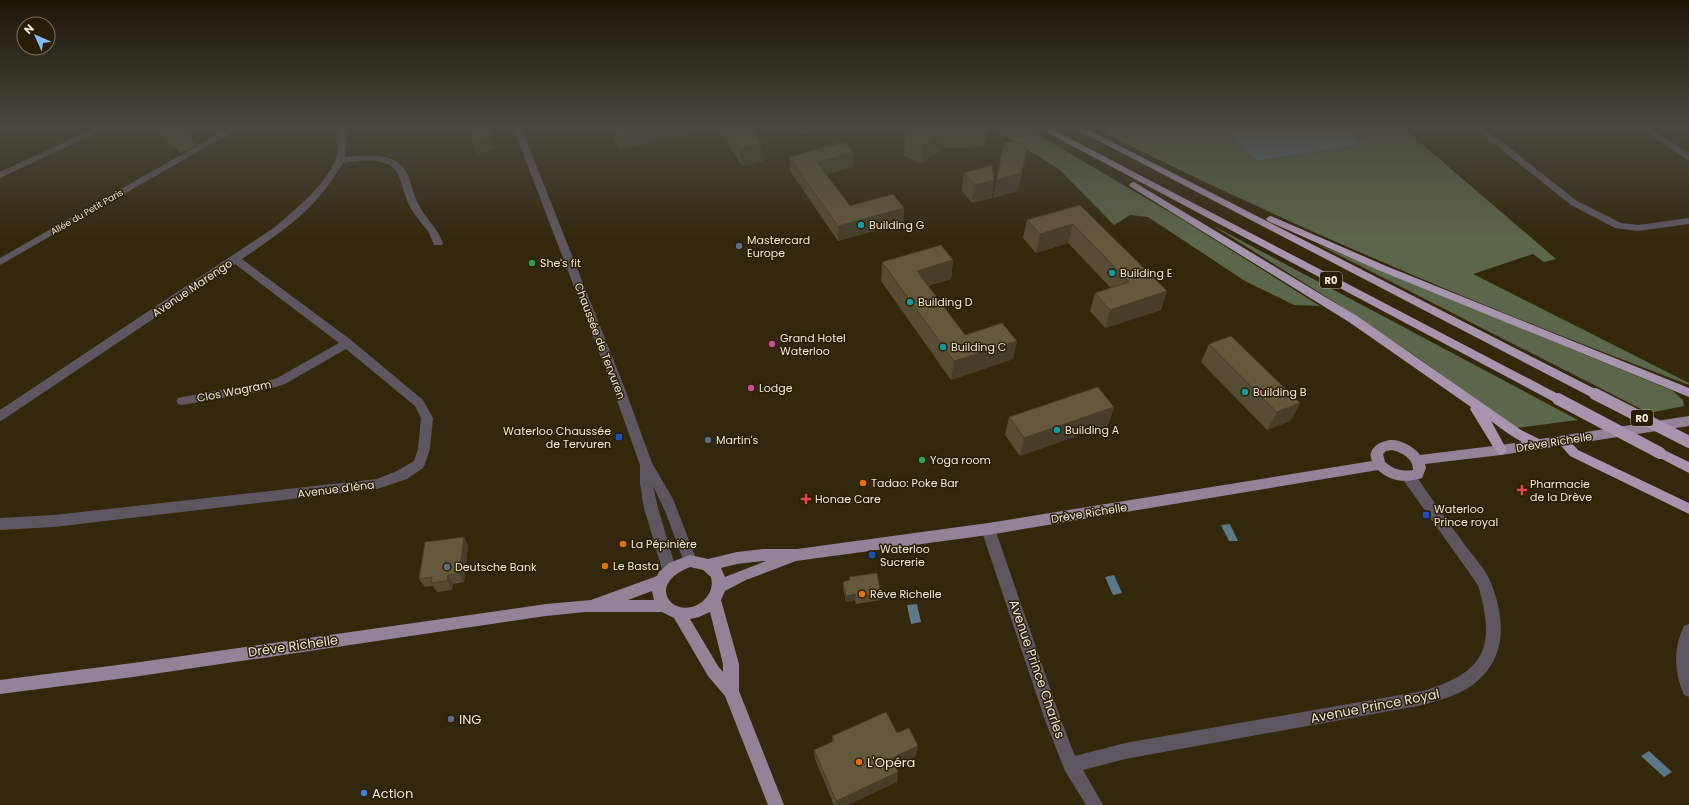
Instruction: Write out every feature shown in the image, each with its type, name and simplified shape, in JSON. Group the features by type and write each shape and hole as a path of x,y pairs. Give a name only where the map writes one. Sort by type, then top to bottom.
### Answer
{"highway":[{"path":"1108,165 1114,173 1255,257 1353,319 1436,375 1462,396 1517,433 1538,444"},
{"name":"R0","path":"1113,165 1689,468"},
{"name":"R0","path":"1149,165 1689,442"},
{"path":"1210,196 1243,206 1382,268 1689,393"},
{"path":"1462,396 1486,423 1501,450"},
{"path":"1563,441 1574,453 1689,509"}],"main road":[{"name":"Drève Richelle","path":"1418,460 1501,450 1689,421"},
{"path":"1385,446 1392,446 1403,448 1418,460 1420,468 1417,474 1409,477 1399,476 1388,472 1380,465 1376,453 1379,449 1385,446"},
{"name":"Drève Richelle","path":"709,565 737,558 762,555 798,556 988,528 1380,465"},
{"name":"Drève Richelle","path":"717,594 741,576 798,556"},
{"path":"717,594 705,608 692,613 679,613 671,611 665,606 660,599 658,590 660,581 669,569 679,563 690,560 700,561 709,565 715,571 719,579 717,594 731,664 731,691 776,805"},
{"name":"Drève Richelle","path":"585,606 636,591 660,581"},
{"name":"Drève Richelle","path":"0,687 140,669 402,630 585,606 665,606"},
{"path":"679,613 713,672 731,691"}],"street":[{"path":"0,175 23,165"},
{"name":"Allée du Petit Paris","path":"0,262 171,165"},
{"name":"Avenue Marengo","path":"0,416 279,229 299,212 321,189 337,165"},
{"path":"396,165 401,171 415,207 423,219 436,233 438,243"},
{"name":"Chaussée de Tervuren","path":"532,165 619,389 646,466 646,484 651,508 669,569"},
{"path":"1525,165 1574,203 1619,226 1638,228 1689,221"},
{"name":"Avenue d'Iéna","path":"0,524 54,521 377,484 402,475 419,464 424,449 427,418 419,403 347,343 235,259"},
{"name":"Clos Wagram","path":"182,401 263,387 281,382 347,343"},
{"name":"Chaussée de Tervuren","path":"646,466 657,479 669,503 690,560"},
{"name":"Avenue Prince Royal","path":"1071,765 1125,751 1423,698 1441,694 1468,681 1482,666 1493,644 1495,632 1494,620 1489,598 1484,583 1409,477"},
{"name":"Avenue Prince Charles","path":"988,528 1053,720 1071,765 1095,805"},
{"path":"1689,631 1685,638 1683,669 1689,690"}],"green space":[{"path":"1052,165 1089,165 1183,220 1320,306 1294,305 1245,281 1148,217 1130,215 1114,225 1059,169"},
{"path":"1169,165 1446,165 1556,259 1544,262 1533,254 1473,274 1689,383 1689,385 1463,296 1313,232"},
{"path":"1210,224 1578,420 1516,428 1414,355 1336,303"},
{"path":"1317,244 1673,391 1683,400 1684,406 1649,413"}],"water":[{"path":"1230,524 1238,541 1229,541 1221,525"},
{"path":"1114,575 1122,593 1113,595 1105,577"},
{"path":"917,604 921,622 911,624 907,605"},
{"path":"1649,751 1672,772 1664,777 1641,756"}],"building":[{"path":"794,165 819,165 850,206 893,194 904,208 838,226"},
{"path":"992,165 994,180 975,185 964,173"},
{"path":"1000,165 1023,165 1021,173 996,180"},
{"path":"1080,205 1167,291 1110,310 1095,293 1129,282 1073,224 1040,234 1027,220"},
{"path":"941,245 953,260 917,271 965,335 1002,323 1017,341 954,361 882,262"},
{"path":"1231,336 1300,403 1277,412 1209,344"},
{"path":"1098,387 1114,407 1024,438 1009,417"},
{"name":"Deutsche Bank","path":"464,537 459,574 448,575 447,581 431,583 432,577 419,579 425,542"},
{"name":"Rêve Richelle","path":"877,573 881,594 856,598 855,594 846,596 843,582 850,580 849,577"},
{"name":"L'Opéra","path":"886,712 897,733 909,728 918,746 892,758 898,772 836,801 814,750 834,741 832,736"}],"place":[{"name":"Building G","path":"861,225"},
{"name":"Mastercard Europe","path":"739,246"},
{"name":"She's fit","path":"532,263"},
{"name":"Building E","path":"1112,273"},
{"name":"Building D","path":"910,302"},
{"name":"Grand Hotel Waterloo","path":"772,344"},
{"name":"Building C","path":"943,347"},
{"name":"Lodge","path":"751,388"},
{"name":"Building B","path":"1245,392"},
{"name":"Building A","path":"1057,430"},
{"name":"Waterloo Chaussée de Tervuren","path":"619,437"},
{"name":"Martin's","path":"708,440"},
{"name":"Yoga room","path":"922,460"},
{"name":"Tadao: Poke Bar","path":"863,483"},
{"name":"Pharmacie de la Drève","path":"1522,490"},
{"name":"Honae Care","path":"806,499"},
{"name":"Waterloo Prince royal","path":"1426,515"},
{"name":"La Pépinière","path":"623,544"},
{"name":"Waterloo Sucrerie","path":"872,555"},
{"name":"Le Basta","path":"605,566"},
{"name":"Deutsche Bank","path":"447,567"},
{"name":"Rêve Richelle","path":"862,594"},
{"name":"ING","path":"451,719"},
{"name":"L'Opéra","path":"859,762"},
{"name":"Action","path":"364,793"}]}
